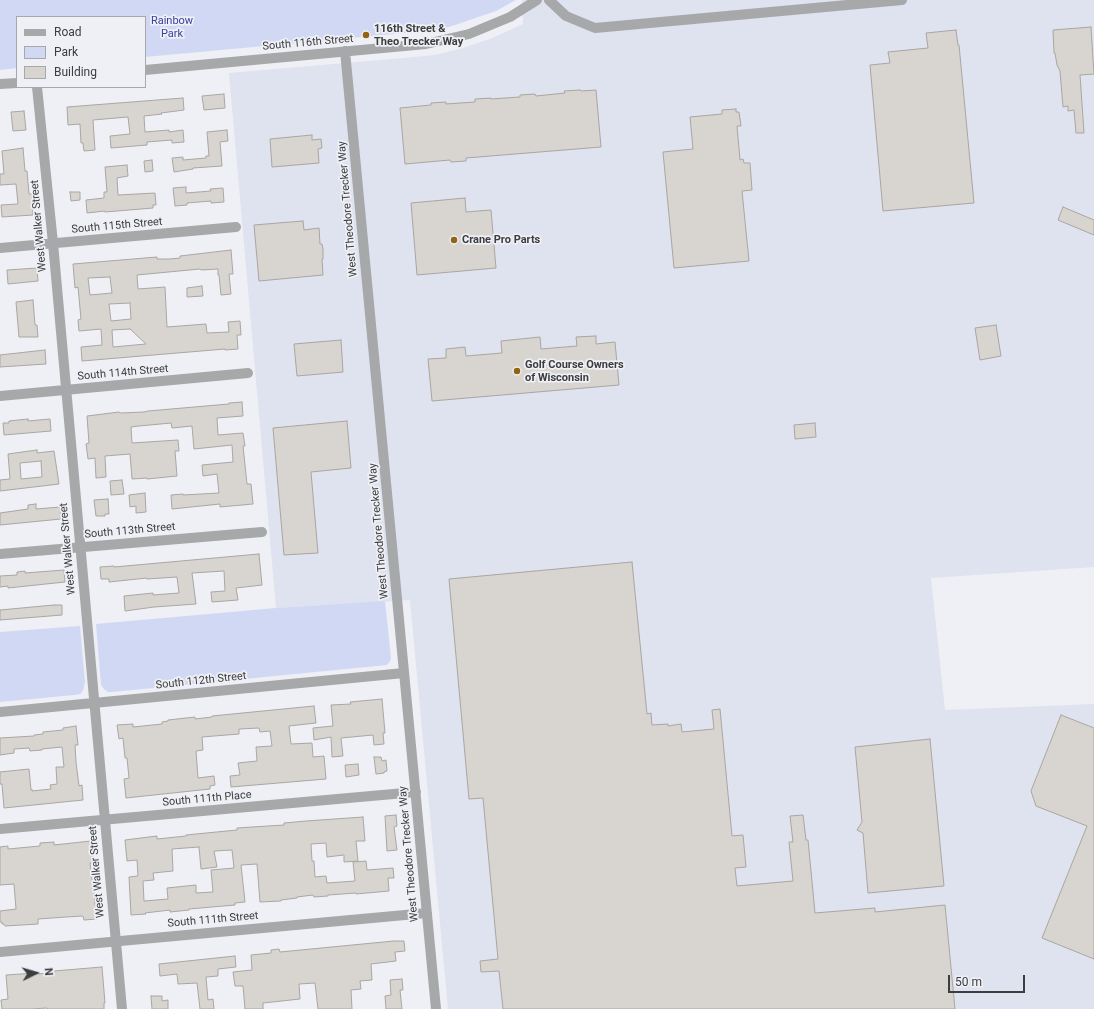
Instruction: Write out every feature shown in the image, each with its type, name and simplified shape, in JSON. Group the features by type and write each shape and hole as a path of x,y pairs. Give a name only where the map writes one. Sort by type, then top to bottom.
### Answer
{"street":[{"name":"South 116th Street","path":"146,70 426,44 469,34 510,17 537,0"},
{"path":"549,0 566,16 595,28 902,0"},
{"name":"West Theodore Trecker Way","path":"345,51 436,1009"},
{"path":"0,84 16,83"},
{"name":"West Walker Street","path":"37,88 53,243 122,1009"},
{"name":"South 115th Street","path":"0,248 236,227"},
{"name":"South 114th Street","path":"0,396 248,373"},
{"name":"South 113th Street","path":"0,554 262,532"},
{"name":"South 112th Street","path":"0,712 404,673"},
{"name":"South 111th Place","path":"0,829 416,792"},
{"name":"South 111th Street","path":"0,952 427,913"}],"shaded area":[{"path":"522,0 1094,0 1094,567 931,578 945,710 1094,704 1094,1009 448,1009 410,600 276,608 229,73 435,55 490,39 523,24"}],"green space":[{"name":"Rainbow Park","path":"0,0 516,0 496,11 438,30 146,57 146,16 16,16 16,68 0,70"},
{"path":"385,601 391,658 387,665 112,692 108,692 101,685 96,624 276,608"},
{"path":"80,626 85,682 83,691 80,694 0,702 0,632"}],"building":[{"path":"1091,27 1094,74 1080,75 1084,133 1076,133 1074,110 1068,111 1068,106 1063,107 1060,71 1054,53 1053,30"},
{"path":"956,30 959,45 974,203 883,211 870,65 890,63 888,52 928,48 926,33"},
{"path":"580,90 596,90 601,147 466,158 466,161 451,162 450,160 405,164 400,108 431,105 431,103 446,102 446,104 475,102 475,99 520,97 520,95 535,94 536,96"},
{"path":"224,94 225,108 204,110 202,96"},
{"path":"183,98 184,110 144,116 145,132 169,130 169,132 183,130 184,142 172,143 172,140 147,142 147,145 111,148 110,136 130,134 128,117 93,120 95,150 84,151 83,143 81,143 80,124 68,125 67,107"},
{"path":"736,109 736,112 739,112 741,126 737,126 740,160 743,159 744,163 750,163 752,190 742,191 749,261 674,268 663,152 693,149 690,117 722,114 722,110"},
{"path":"24,111 26,130 13,131 11,112"},
{"path":"227,130 228,141 220,142 222,166 193,168 174,172 172,158 183,157 183,160 206,158 206,156 209,156 207,132"},
{"path":"312,135 312,140 321,139 322,148 318,149 319,163 272,167 270,139"},
{"path":"23,148 29,194 32,194 33,215 2,217 1,205 18,204 16,184 0,185 0,174 4,174 2,151"},
{"path":"152,160 153,171 145,172 144,161"},
{"path":"127,165 128,176 117,178 118,195 155,193 156,205 153,205 153,208 87,213 86,200 104,198 104,192 107,192 105,167"},
{"path":"186,187 186,193 211,191 210,189 223,188 224,202 211,203 211,201 187,203 187,205 175,206 173,188"},
{"path":"70,192 80,192 80,200 71,201"},
{"name":"Crane Pro Parts","path":"465,198 466,212 491,210 496,268 417,275 411,203"},
{"path":"1063,207 1094,220 1094,235 1058,220"},
{"path":"303,221 304,230 319,228 320,244 322,244 323,249 323,275 259,281 254,225"},
{"path":"231,250 233,274 229,274 231,294 221,295 218,269 200,269 137,275 138,289 165,287 167,327 206,324 207,333 229,332 228,322 240,321 241,335 237,335 238,349 82,361 81,347 102,345 101,329 79,331 78,320 81,319 78,287 75,288 73,264 157,257 157,259 170,259 180,258 180,256","holes":["110,277 112,293 90,295 88,278","130,303 131,319 111,321 109,304","130,329 146,344 113,347 112,330"]},
{"path":"37,268 38,281 8,284 7,270"},
{"path":"202,286 203,296 187,297 187,288"},
{"path":"33,300 35,325 37,325 38,337 19,337 16,302"},
{"path":"996,325 1001,356 980,360 975,328"},
{"path":"596,336 596,344 615,342 619,385 432,401 428,359 446,358 446,349 465,347 466,356 502,353 501,341 540,337 541,349 577,346 576,337"},
{"path":"341,340 343,372 297,376 294,344"},
{"path":"45,350 46,364 0,367 0,355"},
{"path":"242,402 243,416 217,418 218,435 243,433 247,484 251,484 253,504 220,507 220,504 172,509 171,495 219,493 217,474 203,476 202,465 233,462 232,445 194,449 192,426 172,428 171,423 131,427 132,443 178,440 179,451 175,451 177,476 132,479 130,454 105,456 106,477 96,478 95,458 88,459 86,444 89,443 87,416"},
{"path":"28,419 28,421 50,419 51,431 4,435 3,423"},
{"path":"347,421 351,468 311,472 318,553 284,555 273,428"},
{"path":"815,423 816,437 795,439 794,425"},
{"path":"37,450 37,453 54,451 59,484 0,491 0,480 10,479 8,454","holes":["41,461 42,477 21,479 20,463"]},
{"path":"122,480 124,494 111,495 110,481"},
{"path":"145,493 146,512 136,513 136,506 130,507 129,495"},
{"path":"108,499 109,514 105,514 105,516 96,516 94,500"},
{"path":"36,504 36,509 60,507 61,519 0,525 0,513 28,509 28,505"},
{"path":"259,554 262,585 236,588 238,600 212,602 211,592 225,591 224,571 192,573 196,604 125,611 124,596 153,593 153,595 179,593 177,577 147,578 109,582 109,579 101,579 100,567"},
{"path":"632,562 647,714 651,713 652,725 668,724 668,726 681,724 682,732 714,729 712,710 720,709 732,836 743,835 746,867 735,868 737,886 793,881 789,842 793,842 790,816 803,815 806,840 808,840 815,913 875,908 875,912 945,905 955,1009 503,1009 499,971 481,972 480,961 498,959 483,798 469,799 449,579"},
{"path":"64,570 65,582 8,588 8,586 0,587 0,576 17,575 17,572 25,571 25,573"},
{"path":"62,605 62,615 0,620 0,610"},
{"path":"382,699 385,733 383,733 384,744 374,745 373,735 341,738 343,756 332,757 331,737 314,740 313,728 333,726 331,705 351,704 350,702"},
{"path":"314,706 316,723 289,726 291,744 312,743 313,757 324,756 326,779 231,787 230,776 240,775 238,763 257,761 256,747 272,746 270,731 260,732 259,728 239,729 239,734 202,737 203,750 196,751 198,778 214,776 215,785 210,786 210,789 126,798 124,779 129,778 127,758 125,758 123,738 119,739 117,725 133,724 133,727 162,724 162,722 168,720 195,717 195,719"},
{"path":"1061,715 1094,728 1094,959 1042,938 1087,826 1036,806 1031,791"},
{"path":"76,726 78,745 75,745 76,762 79,786 82,785 83,800 4,808 2,784 0,784 0,772 29,769 32,791 51,789 50,785 57,784 56,767 64,767 62,747 30,751 29,748 14,749 14,753 0,755 0,738 34,736 43,734 43,732 63,730 63,728"},
{"path":"930,739 944,886 868,893 863,833 857,830 862,822 855,747"},
{"path":"374,757 381,757 382,761 386,760 387,771 376,774"},
{"path":"358,764 359,775 346,777 345,765"},
{"path":"396,815 397,826 394,827 397,850 387,851 385,816"},
{"path":"363,817 365,841 356,841 358,861 344,862 344,855 327,857 326,843 311,844 315,877 326,876 327,883 355,881 353,862 366,861 367,870 393,868 394,878 388,878 389,891 314,897 313,895 281,901 260,902 257,864 241,865 245,902 235,903 235,905 170,912 170,910 131,915 129,877 138,876 137,860 127,861 125,840 157,836 157,839 186,836 237,830 237,828 284,825 284,823","holes":["199,847 201,869 217,867 214,851 232,850 234,868 211,870 213,892 196,893 196,885 167,888 168,899 144,901 143,881 154,880 153,873 173,871 172,849"]},
{"path":"91,841 93,863 90,863 97,919 84,920 83,916 38,919 38,924 5,926 2,922 0,922 0,911 16,909 14,884 0,885 0,847 8,846 8,849 40,846 40,843 54,842 54,845"},
{"path":"404,941 405,951 395,952 396,961 371,964 372,980 360,981 361,989 351,990 352,1009 318,1009 315,983 299,984 300,999 263,1003 263,1009 245,1009 243,986 235,986 233,972 252,970 251,955 271,953 271,950 279,949 280,952"},
{"path":"235,956 236,967 218,969 218,976 206,977 208,1000 213,999 214,1009 200,1009 197,983 178,984 177,974 160,976 159,964"},
{"path":"102,967 105,1003 104,1009 2,1009 1,1000 8,999 6,975 54,973 54,971"},
{"path":"402,979 403,990 400,990 402,1009 386,1009 385,996 391,995 390,980"},
{"path":"151,996 162,996 162,1001 168,1000 168,1009 152,1009"}],"place":[{"name":"116th Street & Theo Trecker Way","path":"366,35"},
{"name":"Crane Pro Parts","path":"454,240"},
{"name":"Golf Course Owners of Wisconsin","path":"517,371"}]}
